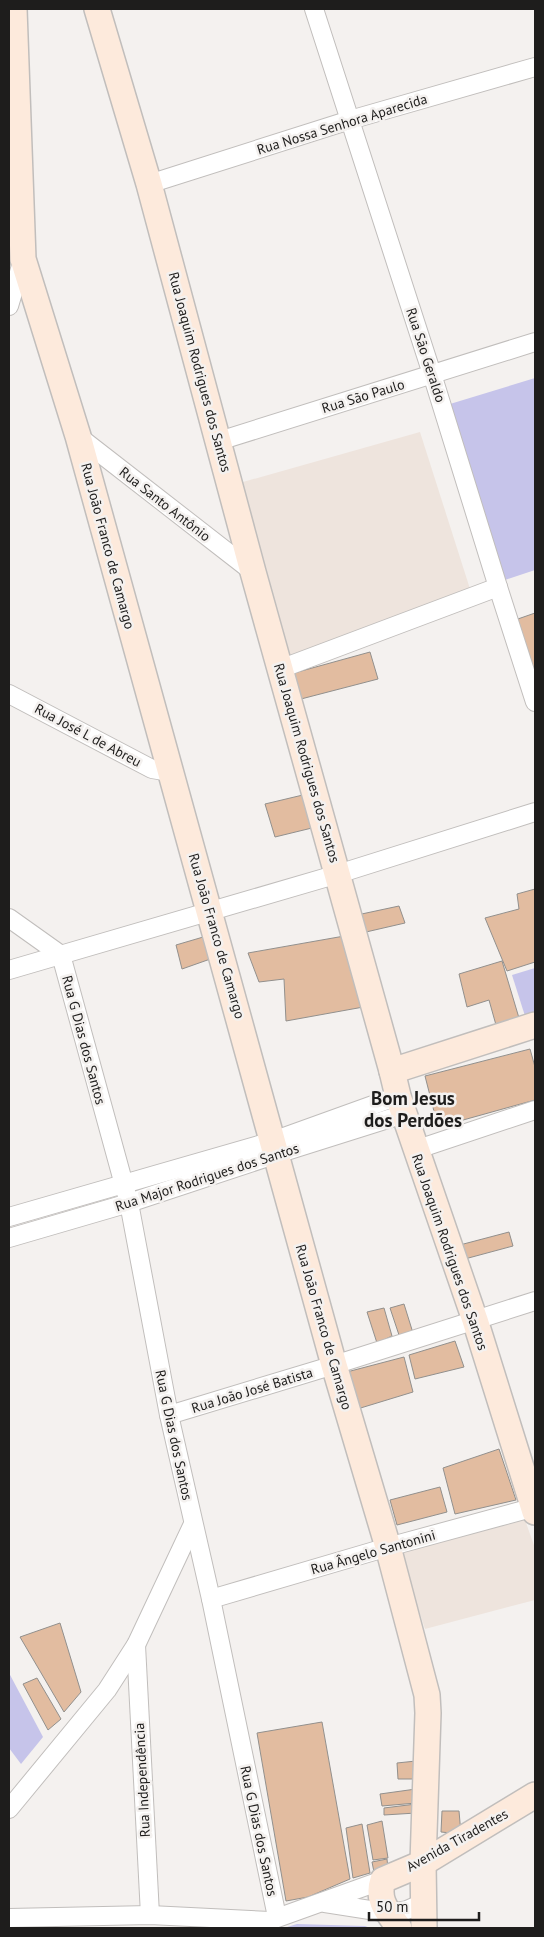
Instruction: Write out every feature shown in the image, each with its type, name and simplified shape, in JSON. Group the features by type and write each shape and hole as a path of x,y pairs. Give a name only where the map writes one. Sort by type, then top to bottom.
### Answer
{"street":[{"name":"Rua João Franco de Camargo","path":"14,9 24,259 78,436 334,1365 388,1547 427,1695 423,1863 424,1928"},
{"name":"Rua Joaquim Rodrigues dos Santos","path":"97,9 149,184 253,572 401,1105 475,1320 535,1509"},
{"name":"Rua São Geraldo","path":"314,9 432,374 535,702"},
{"name":"Rua Nossa Senhora Aparecida","path":"149,184 350,120 535,67"},
{"path":"9,306 24,259"},
{"name":"Rua São Paulo","path":"219,441 535,342"},
{"name":"Rua Santo Antônio","path":"78,436 253,572"},
{"path":"280,669 498,587"},
{"name":"Rua José L de Abreu","path":"9,694 152,768 170,772"},
{"path":"9,970 338,874 535,812"},
{"path":"9,918 61,955"},
{"name":"Rua G Dias dos Santos","path":"61,955 129,1204 169,1415 211,1599 274,1919"},
{"path":"392,1071 535,1025"},
{"name":"Rua Major Rodrigues dos Santos","path":"9,1238 129,1204 275,1147 401,1105"},
{"path":"415,1150 535,1110"},
{"name":"Rua Major Rodrigues dos Santos","path":"9,1217 123,1184 275,1147"},
{"name":"Rua João José Batista","path":"169,1415 535,1301"},
{"name":"Rua Ângelo Santonini","path":"211,1599 388,1547 535,1509"},
{"path":"9,1809 107,1690 136,1645 193,1524"},
{"name":"Rua Independência","path":"136,1645 150,1915"},
{"name":"Avenida Tiradentes","path":"250,1928 322,1903 423,1863 535,1795"},
{"path":"383,1880 380,1894 381,1901 394,1921"},
{"name":"Avenida Tiradentes","path":"322,1903 352,1906 394,1921 407,1910 423,1903"},
{"name":"Avenida Tiradentes","path":"9,1918 150,1915 274,1919"}],"shaded area":[{"path":"535,378 535,570 502,581 450,404"},
{"path":"420,432 471,592 288,657 236,484"},
{"path":"535,968 535,1013 525,1016 512,975"},
{"path":"525,1520 535,1548 535,1600 425,1629 400,1553"},
{"path":"9,1673 43,1737 21,1764 9,1748"},
{"path":"297,1924 365,1926 370,1928 284,1928"}],"building":[{"path":"535,613 535,685 515,620"},
{"path":"370,652 378,679 301,699 294,673"},
{"path":"307,794 316,827 275,837 265,804"},
{"path":"535,889 535,962 507,971 485,918 519,909 517,894"},
{"path":"399,906 405,923 366,932 357,915"},
{"path":"210,935 216,957 182,969 176,945"},
{"path":"350,935 369,1006 286,1021 284,979 259,982 248,953"},
{"path":"502,961 519,1018 496,1025 489,1000 467,1007 459,974"},
{"path":"530,1049 535,1067 535,1100 438,1127 425,1076"},
{"path":"509,1232 513,1246 461,1260 456,1246"},
{"path":"404,1304 413,1333 399,1335 390,1308"},
{"path":"384,1308 392,1336 377,1343 367,1312"},
{"path":"455,1341 464,1367 415,1379 409,1355"},
{"path":"404,1357 413,1392 354,1410 343,1373"},
{"path":"499,1449 516,1500 455,1514 443,1468"},
{"path":"440,1487 447,1512 397,1525 390,1500"},
{"path":"60,1623 81,1692 64,1712 20,1637"},
{"path":"37,1678 61,1719 48,1730 23,1684"},
{"path":"322,1722 350,1879 308,1897 286,1901 257,1733"},
{"path":"416,1761 417,1779 398,1779 397,1763"},
{"path":"416,1789 416,1803 382,1806 380,1794"},
{"path":"416,1804 416,1813 384,1815 384,1808"},
{"path":"442,1811 459,1811 461,1834 441,1832"},
{"path":"382,1821 388,1858 373,1860 367,1825"},
{"path":"362,1824 370,1873 353,1878 346,1828"},
{"path":"387,1859 388,1869 374,1872 372,1862"}],"district":[{"name":"Bom Jesus dos Perdões","path":"413,1109"}]}
